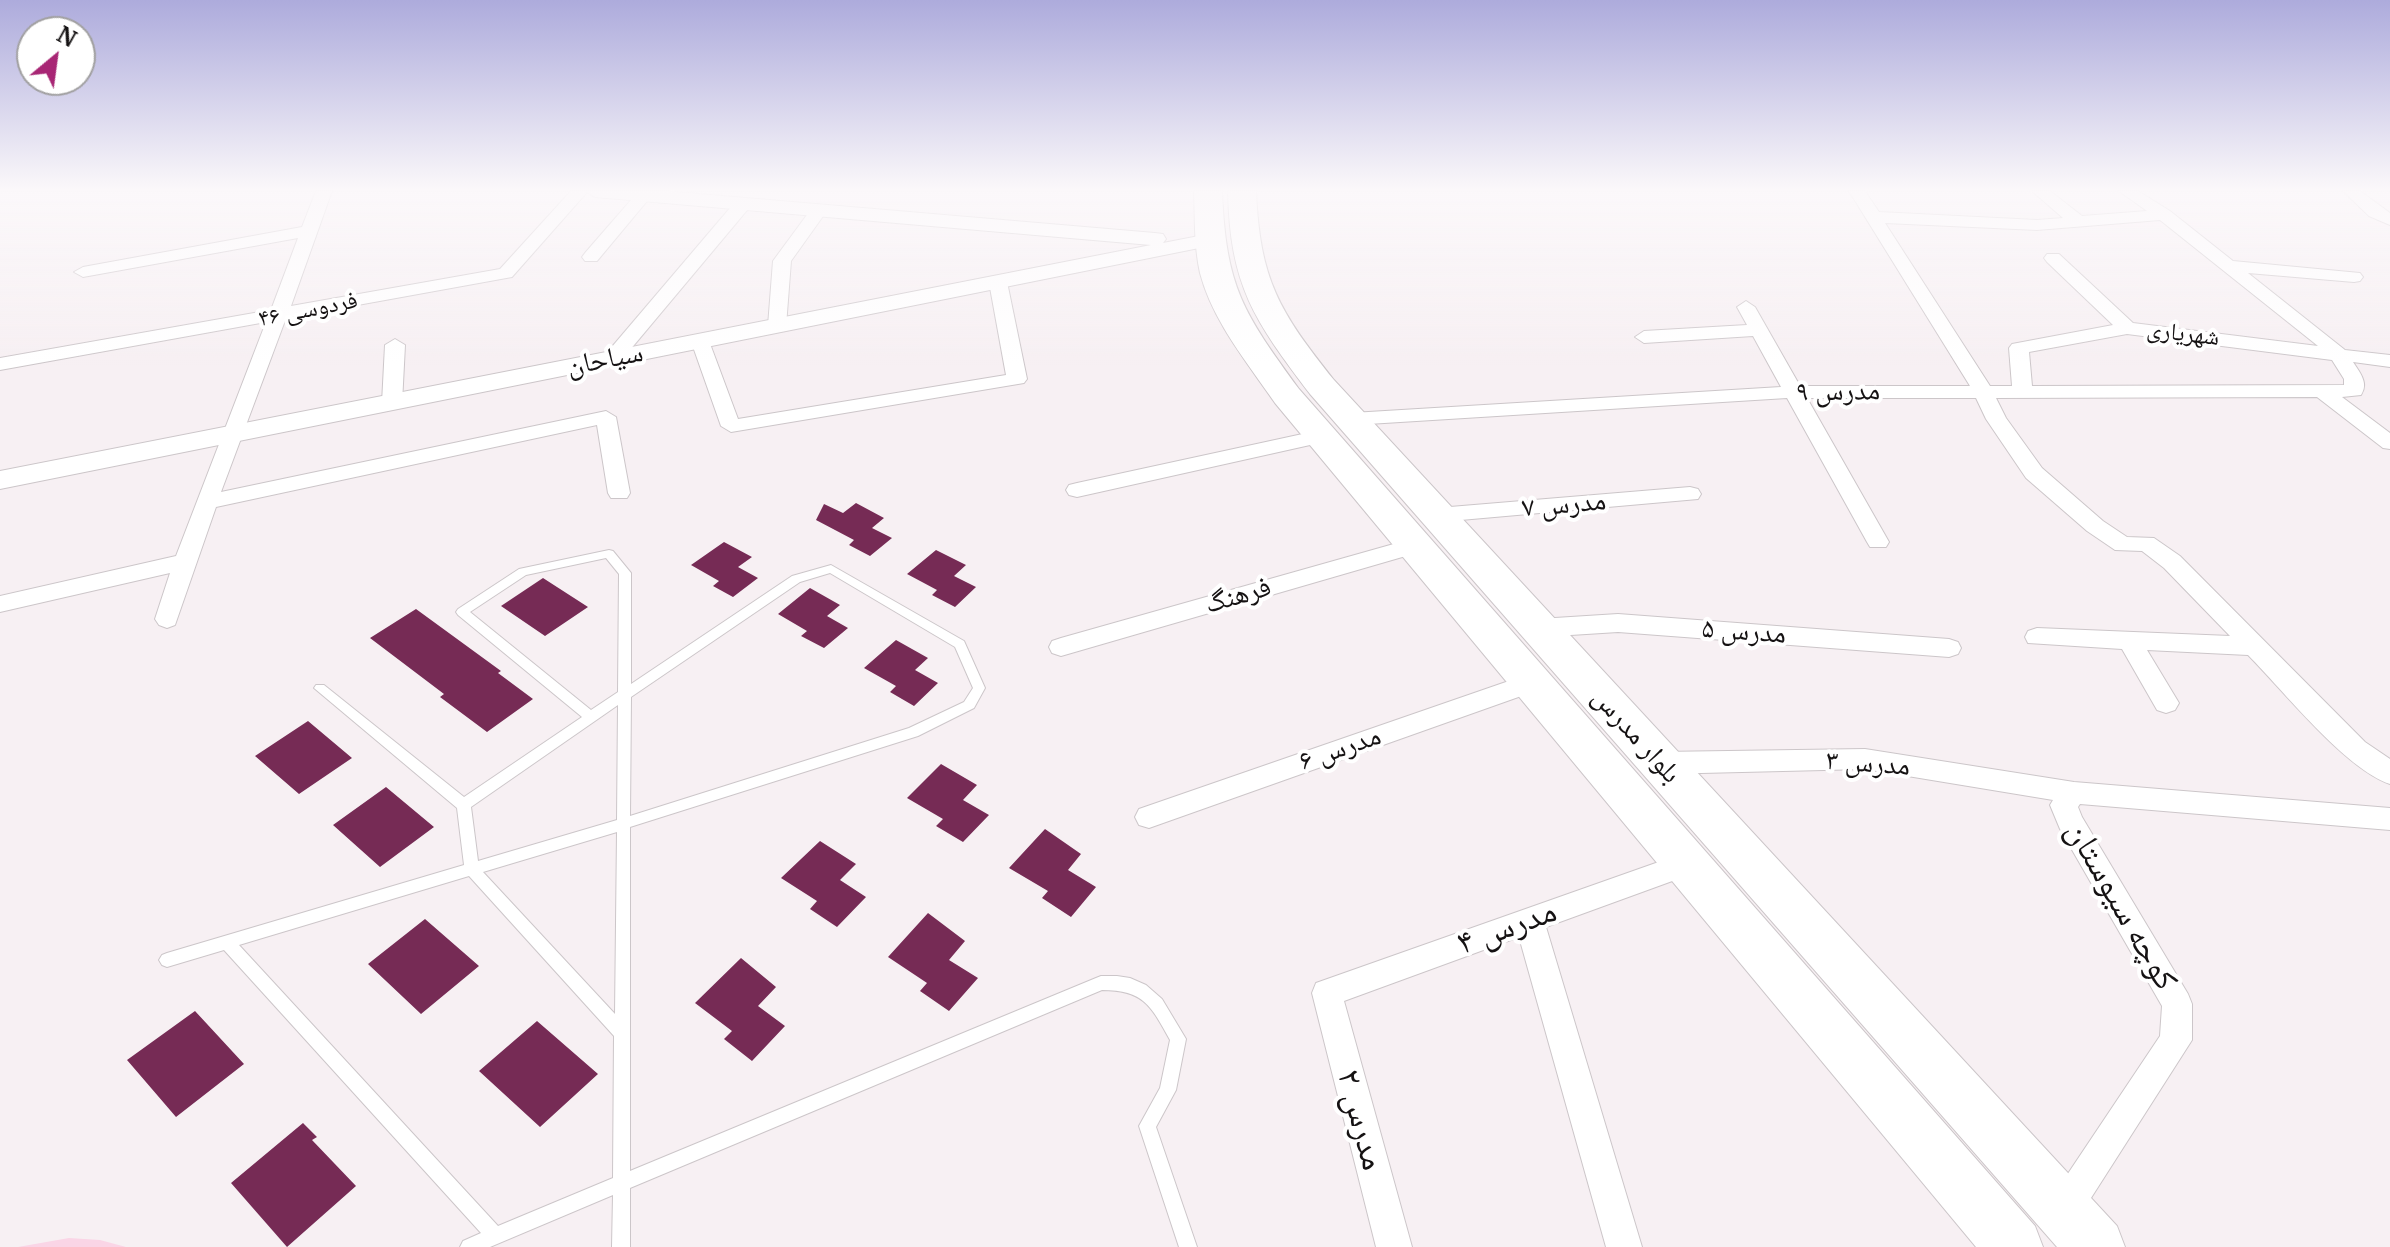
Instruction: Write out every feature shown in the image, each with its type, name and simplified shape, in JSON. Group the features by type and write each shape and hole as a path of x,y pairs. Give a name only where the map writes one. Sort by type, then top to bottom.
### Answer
{"main road":[{"name":"بلوار مدرس","path":"1211,249 1215,274 1230,310 1287,396 1337,427"},
{"name":"بلوار مدرس","path":"1247,249 1251,271 1265,303 1337,427 1427,530 1532,682 2014,1247"},
{"name":"بلوار مدرس","path":"1427,530 1539,628 2096,1247"},
{"path":"1857,1063 1907,1039"}],"street":[{"path":"83,272 209,249"},
{"path":"167,619 207,502 304,249"},
{"name":"فردوسی ۴۶","path":"0,364 506,273 527,249"},
{"path":"591,257 598,249"},
{"path":"612,359 705,249"},
{"path":"777,326 782,261 791,249"},
{"name":"سیاحان","path":"0,480 998,282 1136,249"},
{"path":"1894,249 1983,391 1996,419 2034,473 2095,526 2123,545 2146,543 2172,562 2356,749 2390,773"},
{"path":"2207,249 2338,353 2354,379 2354,391 2324,393"},
{"path":"2053,258 2127,328"},
{"path":"2228,266 2354,277"},
{"path":"700,341 731,426 1017,379 998,282"},
{"path":"1746,307 1878,542"},
{"name":"شهریاری","path":"2022,390 2019,348 2127,328 2390,361"},
{"path":"1644,337 1759,330"},
{"path":"392,403 395,345"},
{"name":"مدرس ۹","path":"1077,490 1337,427 1795,392 2022,390 2324,393"},
{"path":"2324,393 2390,443"},
{"path":"207,502 606,417 619,493"},
{"name":"مدرس ۷","path":"1427,530 1690,494"},
{"name":"فرهنگ","path":"1061,647 1427,530"},
{"path":"0,604 185,562"},
{"name":"مدرس ۵","path":"1539,628 1618,623 1949,648"},
{"path":"2037,637 2255,646"},
{"path":"2129,641 2166,703"},
{"name":"مدرس ۶","path":"1149,817 1532,682"},
{"name":"مدرس ۳","path":"1660,763 1865,759 2074,793"},
{"name":"کوچه سیوستان","path":"2063,1211 2176,1040 2177,1004 2070,821 2064,805 2074,793 2390,819"},
{"name":"مدرس ۴","path":"1327,993 1687,864"},
{"path":"1529,920 1624,1247"},
{"name":"مدرس ۲","path":"1327,993 1394,1247"}],"lane":[{"path":"591,717 462,612 523,572 609,554 625,573 621,1247"},
{"path":"167,960 623,824 913,732 969,705 979,688 960,644 831,569 796,579 624,693 464,805"},
{"path":"320,688 464,805 472,869 622,1033"},
{"path":"227,942 495,1236"},
{"path":"469,1247 1101,983 1124,981 1154,997 1178,1039 1168,1090 1147,1126 1188,1247"}],"shaded area":[{"path":"69,1238 100,1240 126,1247 18,1247"}],"building":[{"path":"856,503 884,518 872,528 892,538 870,556 849,545 854,540 816,520 824,504 843,513"},
{"path":"724,542 752,557 738,567 758,578 733,597 713,586 719,581 691,565"},
{"path":"936,550 966,565 954,576 976,587 955,607 932,595 937,590 907,574"},
{"path":"543,578 588,607 545,636 501,606"},
{"path":"810,588 840,605 827,616 848,628 824,648 801,636 807,631 778,614"},
{"path":"416,609 501,671 498,673 533,699 487,732 440,697 444,694 370,638"},
{"path":"896,640 928,658 915,670 938,683 914,706 890,692 896,686 864,668"},
{"path":"308,721 352,758 299,794 255,756"},
{"path":"941,764 977,785 963,800 989,815 963,842 936,826 943,819 907,798"},
{"path":"386,787 434,827 380,867 333,825"},
{"path":"1045,829 1081,854 1068,870 1096,887 1071,917 1042,898 1048,891 1009,868"},
{"path":"820,841 856,864 840,880 866,897 837,927 810,909 817,901 781,878"},
{"path":"928,913 965,941 949,960 978,978 949,1011 920,991 927,983 888,957"},
{"path":"425,919 479,966 421,1014 368,964"},
{"path":"741,958 776,987 758,1006 785,1026 752,1061 724,1039 732,1031 695,1003"},
{"path":"195,1011 244,1064 176,1117 127,1060"},
{"path":"537,1021 598,1074 540,1127 479,1071"},
{"path":"303,1123 317,1137 312,1140 356,1186 287,1247 231,1183"}]}
